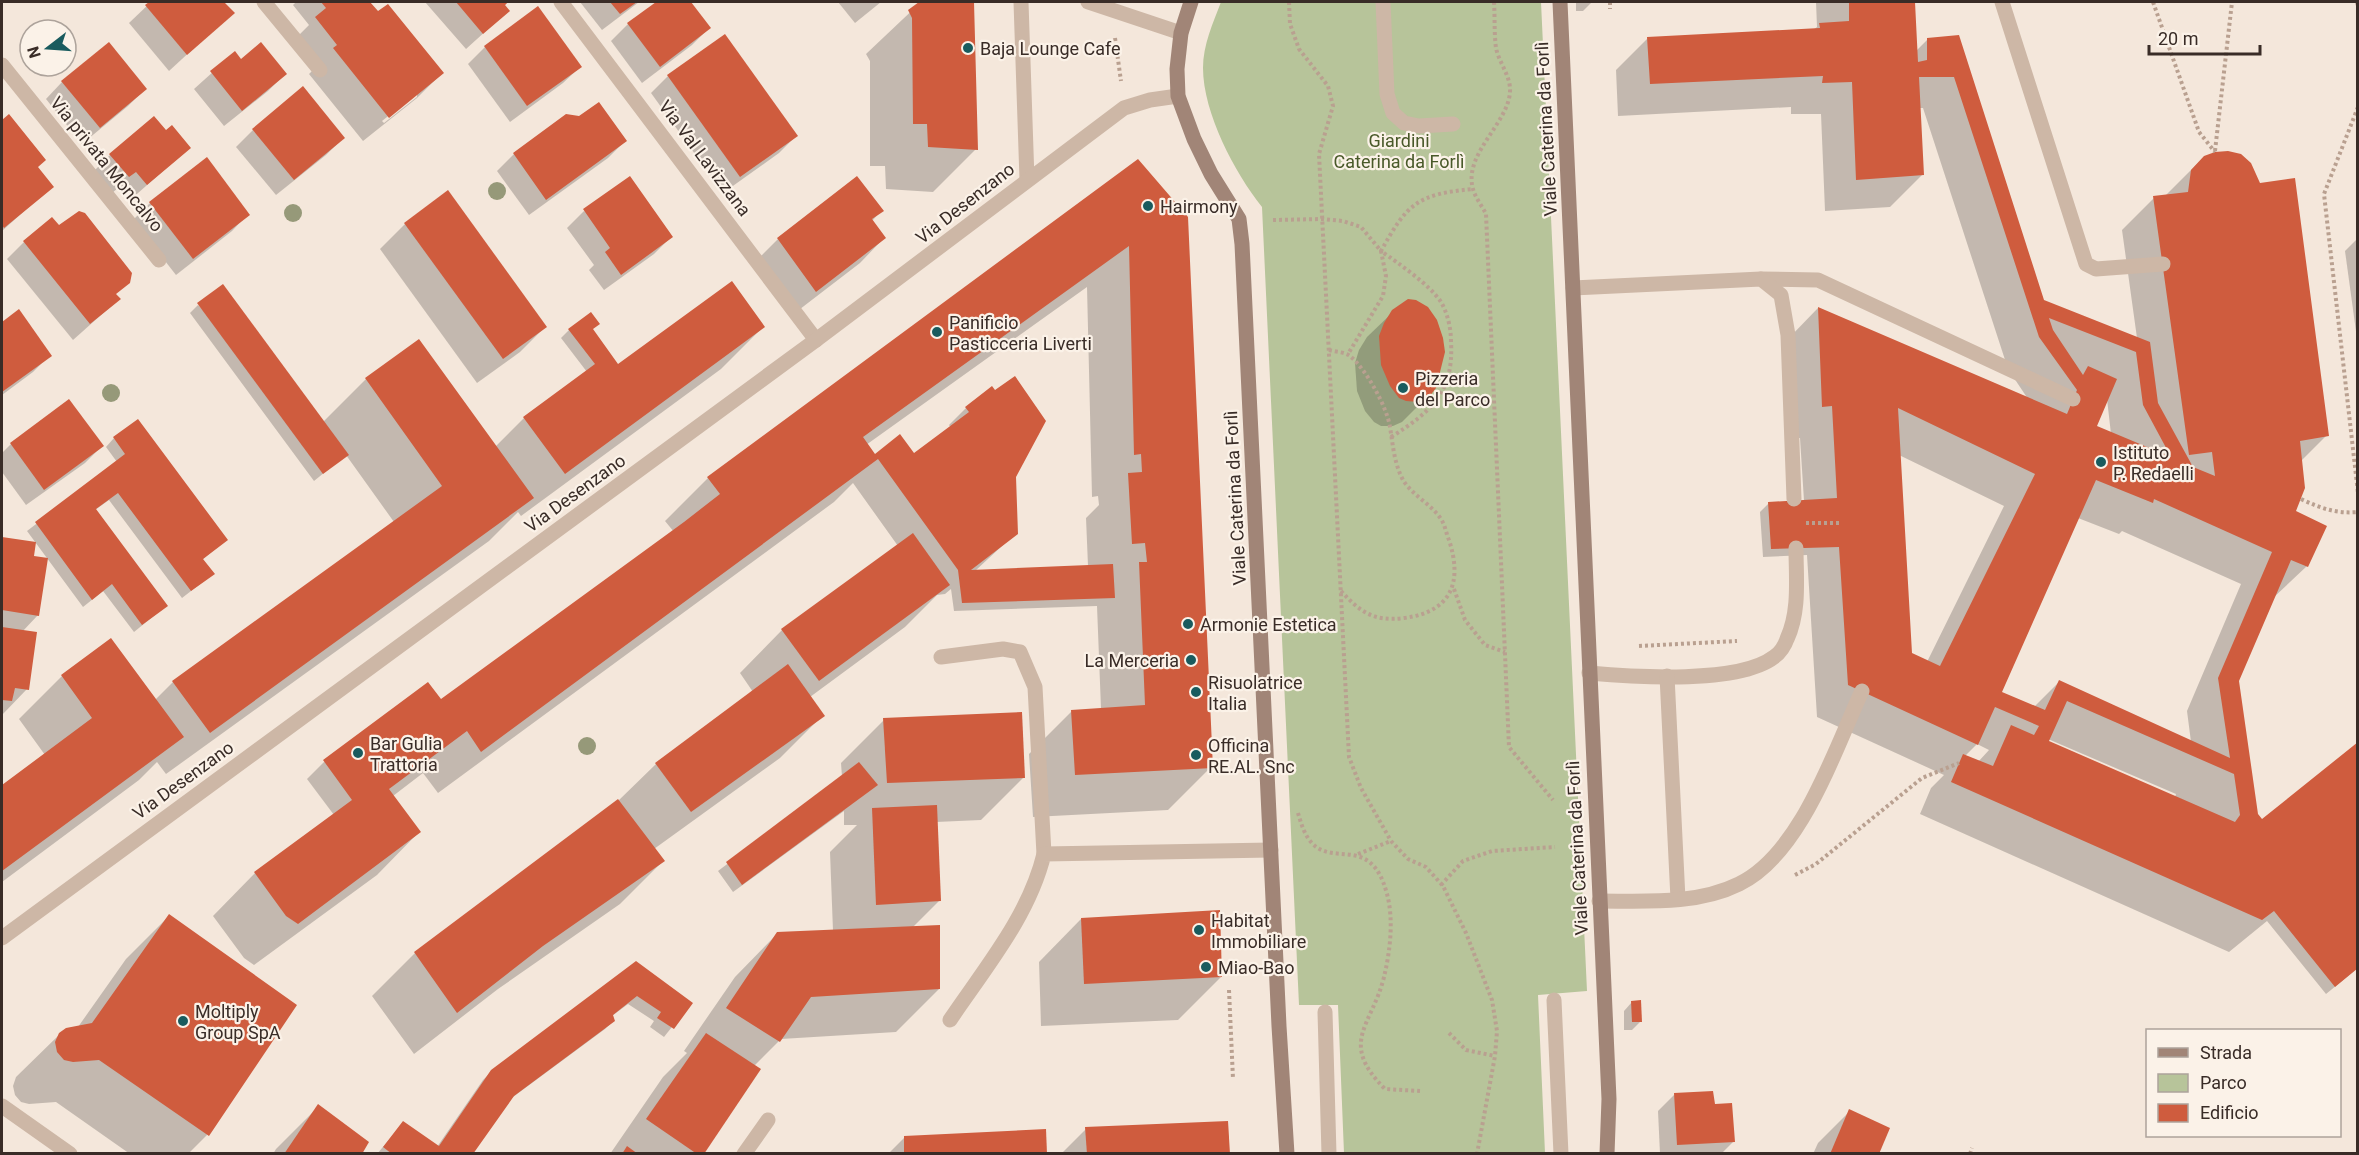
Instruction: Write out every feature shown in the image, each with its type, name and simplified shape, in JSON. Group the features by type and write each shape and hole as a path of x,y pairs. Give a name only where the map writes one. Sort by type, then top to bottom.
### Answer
{"main road":[{"name":"Viale Caterina da Forlì","path":"1191,2 1181,33 1177,69 1178,96 1194,139 1211,174 1239,219 1241,236 1287,1154"},
{"name":"Viale Caterina da Forlì","path":"1560,2 1609,1099 1607,1154"}],"street":[{"path":"264,2 320,70"},
{"name":"Via Val Lavizzana","path":"561,2 816,340"},
{"path":"1021,2 1027,180"},
{"path":"1088,2 1181,33"},
{"path":"1383,2 1387,94 1393,113 1404,123 1419,126 1453,124"},
{"path":"2002,2 2086,264 2096,269 2163,264"},
{"name":"Via privata Moncalvo","path":"2,65 159,260"},
{"name":"Via Desenzano","path":"2,938 816,340 1124,108 1150,100 1178,96"},
{"path":"1761,279 1781,295 1788,335 1794,499"},
{"path":"1573,288 1761,279 1818,280 2073,399"},
{"path":"1589,673 1640,677 1729,672 1760,665 1776,656 1787,640 1795,618 1796,548"},
{"path":"941,657 1002,649 1020,652 1035,687 1044,855 1037,880 1014,924 950,1020"},
{"path":"1667,676 1678,899"},
{"path":"1599,901 1678,899 1711,894 1738,885 1762,872 1784,845 1819,791 1862,691"},
{"path":"1044,855 1270,850"},
{"path":"1554,1000 1561,1154"},
{"path":"1325,1012 1329,1154"},
{"path":"2,1107 70,1154"},
{"path":"744,1154 768,1120"}],"path":[{"path":"1289,2 1290,24 1299,49 1328,86 1333,106 1319,154 1349,756 1361,788 1391,841 1408,859 1426,867 1441,885 1466,933 1492,1000 1497,1030 1495,1056 1477,1154"},
{"path":"1494,2 1497,50 1506,71 1510,89 1508,106 1484,143 1473,169 1473,189 1486,214 1509,747 1553,800"},
{"path":"1610,2 1610,9"},
{"path":"2153,2 2199,132 2215,152 2232,2"},
{"path":"1115,32 1121,88"},
{"path":"2358,107 2324,194 2358,493"},
{"path":"1348,354 1383,296 1386,276 1381,251 1398,221 1413,205 1438,194 1473,189"},
{"path":"1273,220 1322,219 1343,221 1361,227 1381,251 1403,267 1441,302 1450,328 1452,345 1447,384 1419,419 1391,436"},
{"path":"1329,350 1348,354 1361,366 1390,424 1394,456 1404,481 1442,520 1454,557 1453,589 1466,620 1485,645 1504,652"},
{"path":"2301,499 2319,508 2340,514 2358,512"},
{"path":"1341,590 1357,609 1374,616 1395,619 1416,616 1439,606 1453,589"},
{"path":"1639,646 1746,641"},
{"path":"1297,809 1303,830 1312,843 1325,852 1357,854 1391,841"},
{"path":"1441,885 1463,861 1492,851 1556,848"},
{"path":"1357,854 1372,864 1380,876 1387,893 1390,910 1390,936 1384,978 1361,1036 1363,1059 1370,1074 1385,1089 1420,1091"},
{"path":"1229,990 1233,1079"},
{"path":"1449,1033 1466,1050 1495,1056"},
{"path":"1970,1154 1972,1148"}],"green space":[{"name":"Giardini Caterina da Forlì","path":"1221,2 1541,2 1587,991 1538,995 1545,1153 1344,1153 1338,1005 1299,1005 1262,207 1241,177 1222,142 1208,104 1204,85 1205,51"}],"building":[{"path":"149,2 224,2 235,13 187,55 145,5"},
{"path":"321,2 370,2 378,11 388,4 444,73 389,118 333,48 337,45 315,17 326,8"},
{"path":"456,2 508,2 505,5 510,11 483,34"},
{"path":"610,2 637,2 620,14"},
{"path":"656,2 691,2 711,28 660,67 627,23"},
{"path":"919,2 974,2 978,150 928,147 927,124 913,124 912,18 908,10"},
{"name":"Istituto P. Redaelli","path":"1849,2 1915,2 1918,62 1927,60 1927,38 1959,35 2044,300 2150,342 2158,403 2193,467 2215,476 2212,452 2189,455 2153,196 2188,192 2191,170 2204,156 2215,152 2228,151 2241,154 2251,163 2260,183 2295,178 2329,436 2300,441 2305,488 2296,511 2327,526 2308,567 2291,560 2239,681 2258,814 2262,819 2358,742 2358,968 2335,987 2274,911 2262,920 1951,782 1963,754 1993,766 2011,725 2034,735 2039,726 1995,707 1978,745 1848,685 1839,547 1771,549 1768,502 1837,498 1832,406 1822,407 1818,307 2067,414 2077,390 2039,337 1954,77 1919,77 1924,175 1856,180 1852,82 1822,83 1823,76 1650,84 1647,37 1820,28 1819,23 1849,21","holes":["2049,318 2136,352 2143,405 2171,457 2097,426 2117,379 2088,366 2083,375 2053,330","1898,408 2035,474 1940,666 1912,653","2096,480 2153,503 2154,499 2272,552 2218,678 2230,758 2059,680 2045,710 2002,692","2067,701 2234,774 2240,815 2235,822 2049,741"]},
{"path":"538,6 582,67 527,106 484,46"},
{"path":"725,34 798,136 740,177 667,75"},
{"path":"109,42 147,89 100,128 61,81 65,78 78,78 78,67"},
{"path":"261,42 287,74 242,111 210,71 235,51 241,59"},
{"path":"303,86 345,138 294,180 252,129"},
{"path":"599,102 627,141 546,200 513,153 566,114 579,116"},
{"path":"9,114 46,160 38,167 54,187 4,228 2,225 2,120"},
{"path":"154,116 166,130 172,125 191,148 147,185 136,172 129,177 109,154"},
{"path":"207,157 250,215 193,259 149,202"},
{"path":"1138,159 1188,217 1213,768 1075,775 1071,710 1145,705 1139,562 1147,562 1145,543 1132,544 1128,473 1142,472 1141,454 1134,455 1129,246 863,437 875,454 900,434 914,453 969,412 965,407 992,386 995,390 1015,376 1046,421 1016,477 1018,534 971,570 1113,564 1115,598 962,603 958,570 878,459 481,752 467,731 389,789 421,832 298,924 286,916 254,872 352,800 323,760 428,682 441,699 684,522 720,494 707,477"},
{"path":"630,176 673,237 621,275 605,252 610,248 583,209"},
{"path":"857,176 884,211 872,219 886,238 816,292 777,238"},
{"path":"448,190 547,327 503,359 404,223"},
{"path":"79,211 85,213 132,273 130,283 116,294 121,299 90,324 23,241 52,217 59,225"},
{"path":"732,281 765,327 565,474 523,417 595,364 568,329 591,312 600,324 593,329 618,364"},
{"path":"223,284 349,455 323,474 197,303"},
{"path":"1408,299 1416,300 1428,307 1437,320 1445,352 1436,388 1429,397 1419,402 1399,398 1390,386 1381,365 1379,336 1384,323 1392,310"},
{"path":"19,309 52,356 2,392 2,322"},
{"path":"419,339 534,498 210,733 172,681 442,486 365,378"},
{"path":"69,399 104,446 44,490 10,443"},
{"path":"138,419 228,540 203,559 215,574 191,591 118,493 96,509 168,606 142,625 112,584 92,600 35,522 125,454 113,437"},
{"path":"913,533 950,585 819,681 781,629"},
{"path":"2,537 36,542 34,556 48,558 39,616 2,610"},
{"path":"2,627 37,632 29,690 15,688 12,701 2,700"},
{"path":"111,638 184,737 2,871 2,785 92,718 61,675"},
{"path":"788,664 825,716 691,812 655,763"},
{"path":"1022,712 1025,778 887,783 883,718"},
{"path":"859,762 878,785 742,885 726,862"},
{"path":"618,799 665,861 543,946 457,1013 414,952"},
{"path":"937,805 941,901 876,905 872,808"},
{"path":"1220,910 1222,977 1084,984 1081,918"},
{"path":"169,914 297,1005 209,1136 99,1060 73,1062 64,1060 57,1052 55,1042 59,1033 66,1028 92,1023"},
{"path":"940,925 940,989 811,997 780,1042 726,1008 777,932"},
{"path":"636,961 693,1003 674,1029 657,1018 661,1012 637,996 613,1015 615,1021 514,1096 473,1154 392,1154 383,1147 403,1121 439,1146 491,1070"},
{"path":"1641,1000 1642,1022 1632,1022 1631,1001"},
{"path":"706,1033 761,1069 704,1154 697,1154 646,1119"},
{"path":"1713,1091 1715,1104 1732,1103 1735,1142 1677,1145 1674,1093"},
{"path":"318,1104 369,1142 362,1154 284,1154"},
{"path":"1849,1109 1890,1128 1879,1154 1830,1154"},
{"path":"1228,1121 1230,1154 1087,1154 1085,1127"},
{"path":"1046,1129 1047,1154 904,1154 904,1136"},
{"path":"627,1146 638,1154 622,1154"}],"place":[{"name":"Baja Lounge Cafe","path":"968,48"},
{"name":"Hairmony","path":"1148,206"},
{"name":"Panificio Pasticceria Liverti","path":"937,332"},
{"name":"Pizzeria del Parco","path":"1403,388"},
{"name":"Istituto P. Redaelli","path":"2101,462"},
{"name":"Armonie Estetica","path":"1188,624"},
{"name":"La Merceria","path":"1191,660"},
{"name":"Risuolatrice Italia","path":"1196,692"},
{"name":"Bar Gulia Trattoria","path":"358,753"},
{"name":"Officina RE.AL. Snc","path":"1196,755"},
{"name":"Habitat Immobiliare","path":"1199,930"},
{"name":"Miao-Bao","path":"1206,967"},
{"name":"Moltiply Group SpA","path":"183,1021"}]}
